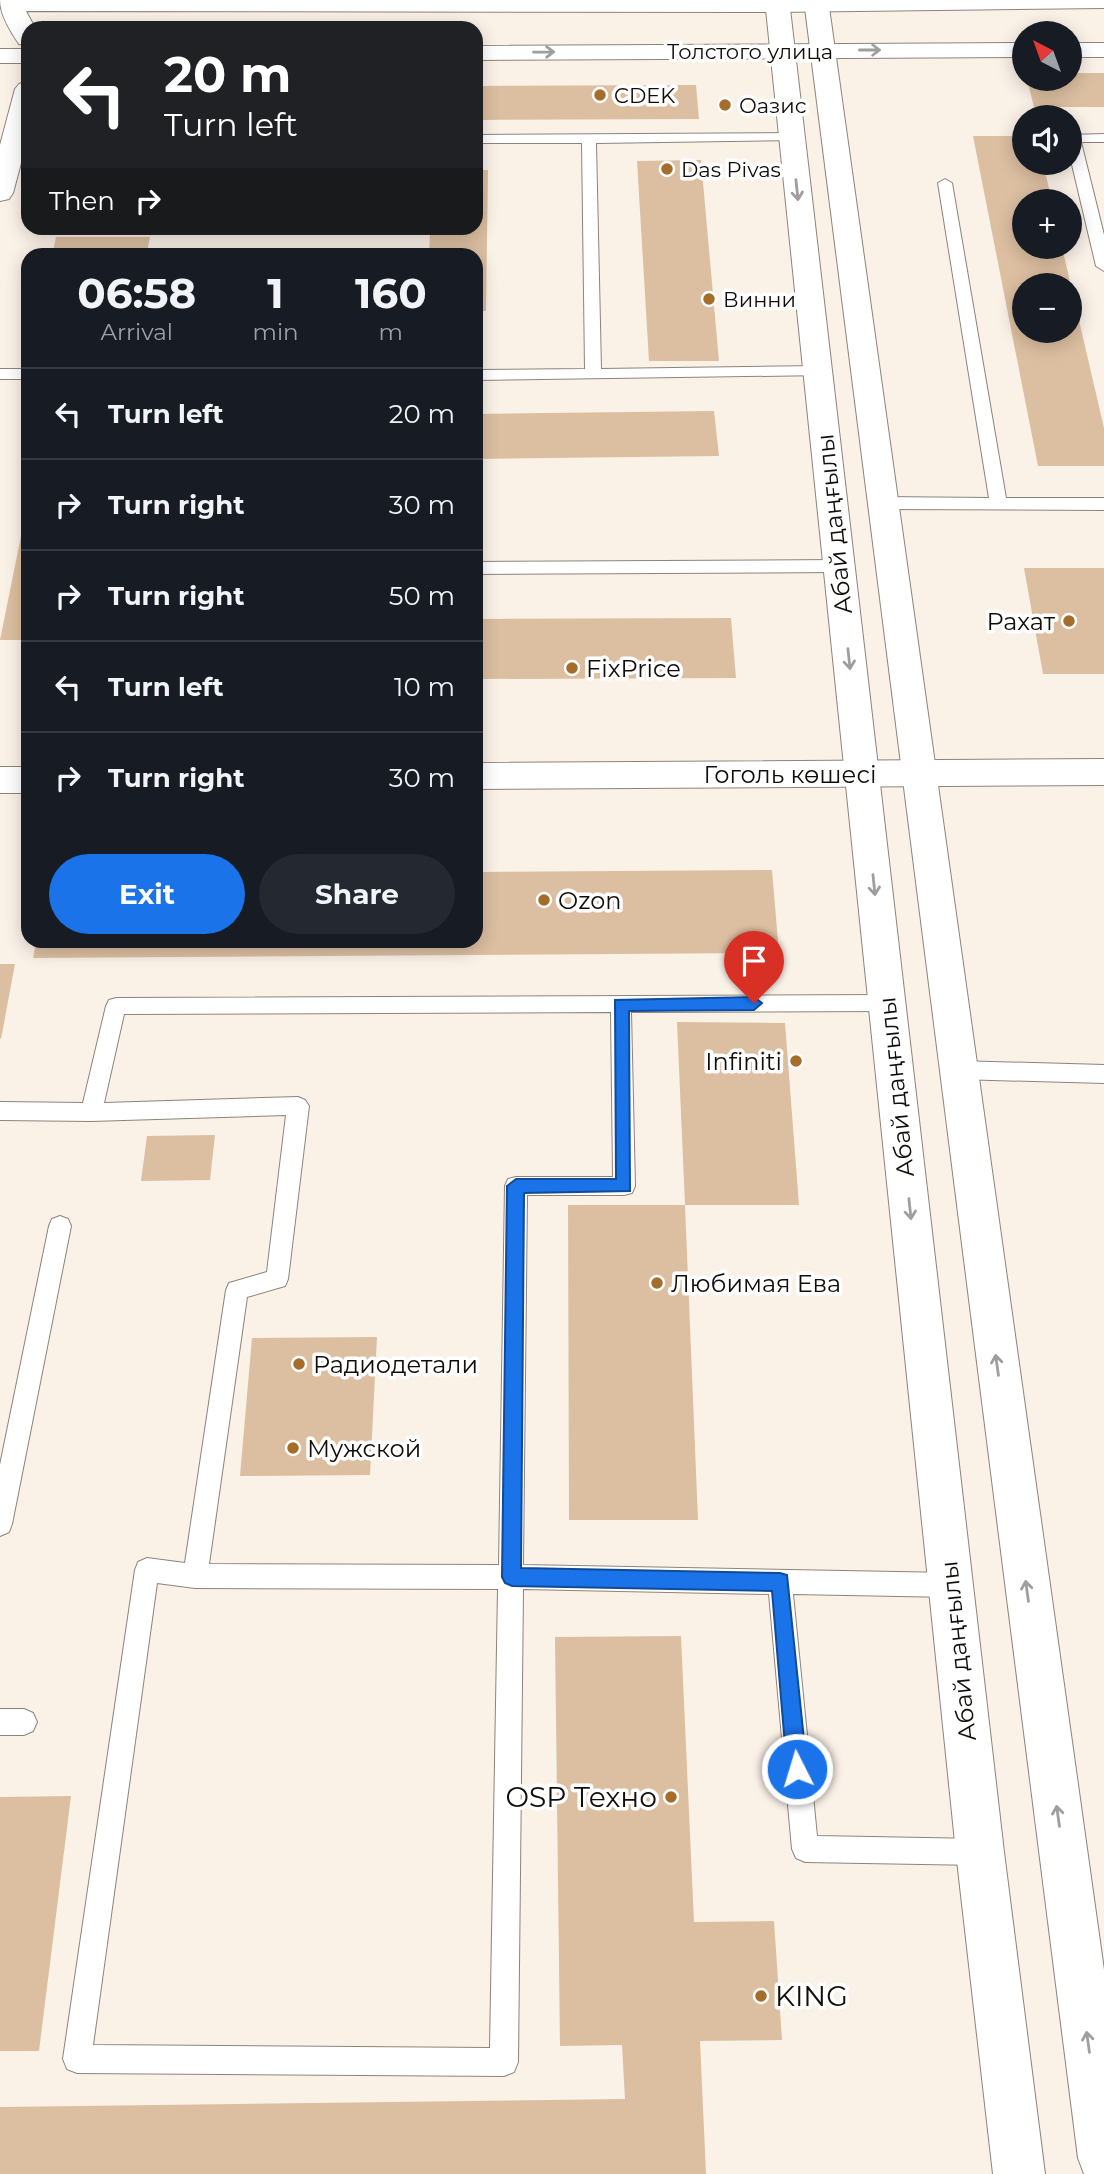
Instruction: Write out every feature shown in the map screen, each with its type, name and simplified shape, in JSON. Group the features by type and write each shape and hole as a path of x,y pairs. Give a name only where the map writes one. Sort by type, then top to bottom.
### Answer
{"main road":[{"name":"Толстого улица","path":"5,4 1104,1"},
{"name":"Абай даңғылы","path":"777,2 951,1585 1019,2174"},
{"name":"Абай даңғылы","path":"816,2 1104,2158"},
{"path":"5,4 21,28"},
{"path":"72,21 90,4"},
{"name":"Толстого улица","path":"483,53 1012,50"},
{"path":"1082,50 1104,50"},
{"path":"0,57 21,56"},
{"path":"0,193 21,115"},
{"name":"Гоголь көшесі","path":"483,776 1104,772"},
{"path":"0,780 21,780"}],"lane":[{"path":"483,139 792,137"},
{"path":"1104,138 1073,138 1104,266"},
{"path":"589,139 593,374"},
{"path":"945,183 998,503"},
{"path":"483,375 818,371"},
{"path":"0,374 21,374"},
{"path":"882,503 1104,504"},
{"path":"483,568 839,566"},
{"path":"90,1112 116,1006 887,1003"},
{"path":"621,1004 624,1186 516,1186 512,1577 504,2062 77,2059 147,1570 195,1576 512,1577 951,1585"},
{"path":"957,1070 1104,1074"},
{"path":"0,1111 90,1112 298,1106 277,1279 237,1290 195,1576"},
{"path":"0,1524 60,1226"},
{"path":"780,1582 804,1849 981,1852"}],"building":[{"path":"1082,73 1104,73 1104,107 1034,105 1030,91 1082,91"},
{"path":"696,85 699,119 483,120 483,86"},
{"path":"973,136 1012,136 1012,175 1046,175 1049,189 1012,189 1012,259 1065,259 1068,273 1012,273 1012,334"},
{"path":"701,160 719,361 649,361 637,161"},
{"path":"483,170 488,170 486,311 483,311 483,248 429,248 430,235 483,235"},
{"path":"56,237 150,237 148,248 54,248"},
{"path":"1082,333 1104,428 1104,466 1038,466 1014,343 1082,343"},
{"path":"714,411 719,456 483,459 483,414"},
{"path":"21,536 21,640 0,640"},
{"name":"Рахат","path":"1024,568 1104,568 1104,674 1043,674"},
{"path":"731,618 736,678 483,679 483,619"},
{"path":"772,870 779,953 33,958 35,948 483,948 483,872"},
{"path":"0,964 15,964 1,1039 0,1038"},
{"path":"677,1022 785,1023 799,1205 685,1205"},
{"path":"215,1135 210,1180 141,1181 147,1136"},
{"path":"568,1205 685,1205 698,1520 569,1520"},
{"path":"377,1337 370,1475 240,1476 252,1338"},
{"path":"681,1636 694,1922 774,1921 782,2040 700,2041 706,2174 0,2174 0,2107 625,2099 622,2045 560,2046 555,1637"},
{"path":"71,1796 39,2051 0,2051 0,1797"}],"place":[{"name":"CDEK","path":"600,95"},
{"name":"Оазис","path":"725,105"},
{"name":"Das Pivas","path":"667,169"},
{"name":"Винни","path":"709,299"},
{"name":"Рахат","path":"1069,621"},
{"name":"FixPrice","path":"572,668"},
{"name":"Ozon","path":"544,900"},
{"name":"Infiniti","path":"796,1061"},
{"name":"Любимая Ева","path":"657,1283"},
{"name":"Радиодетали","path":"299,1364"},
{"name":"Мужской","path":"293,1448"},
{"name":"OSP Техно","path":"671,1797"},
{"name":"KING","path":"761,1996"}],"route":[{"path":"754,1003 621,1004 624,1186 516,1186 512,1577 780,1582 797,1769"}]}
